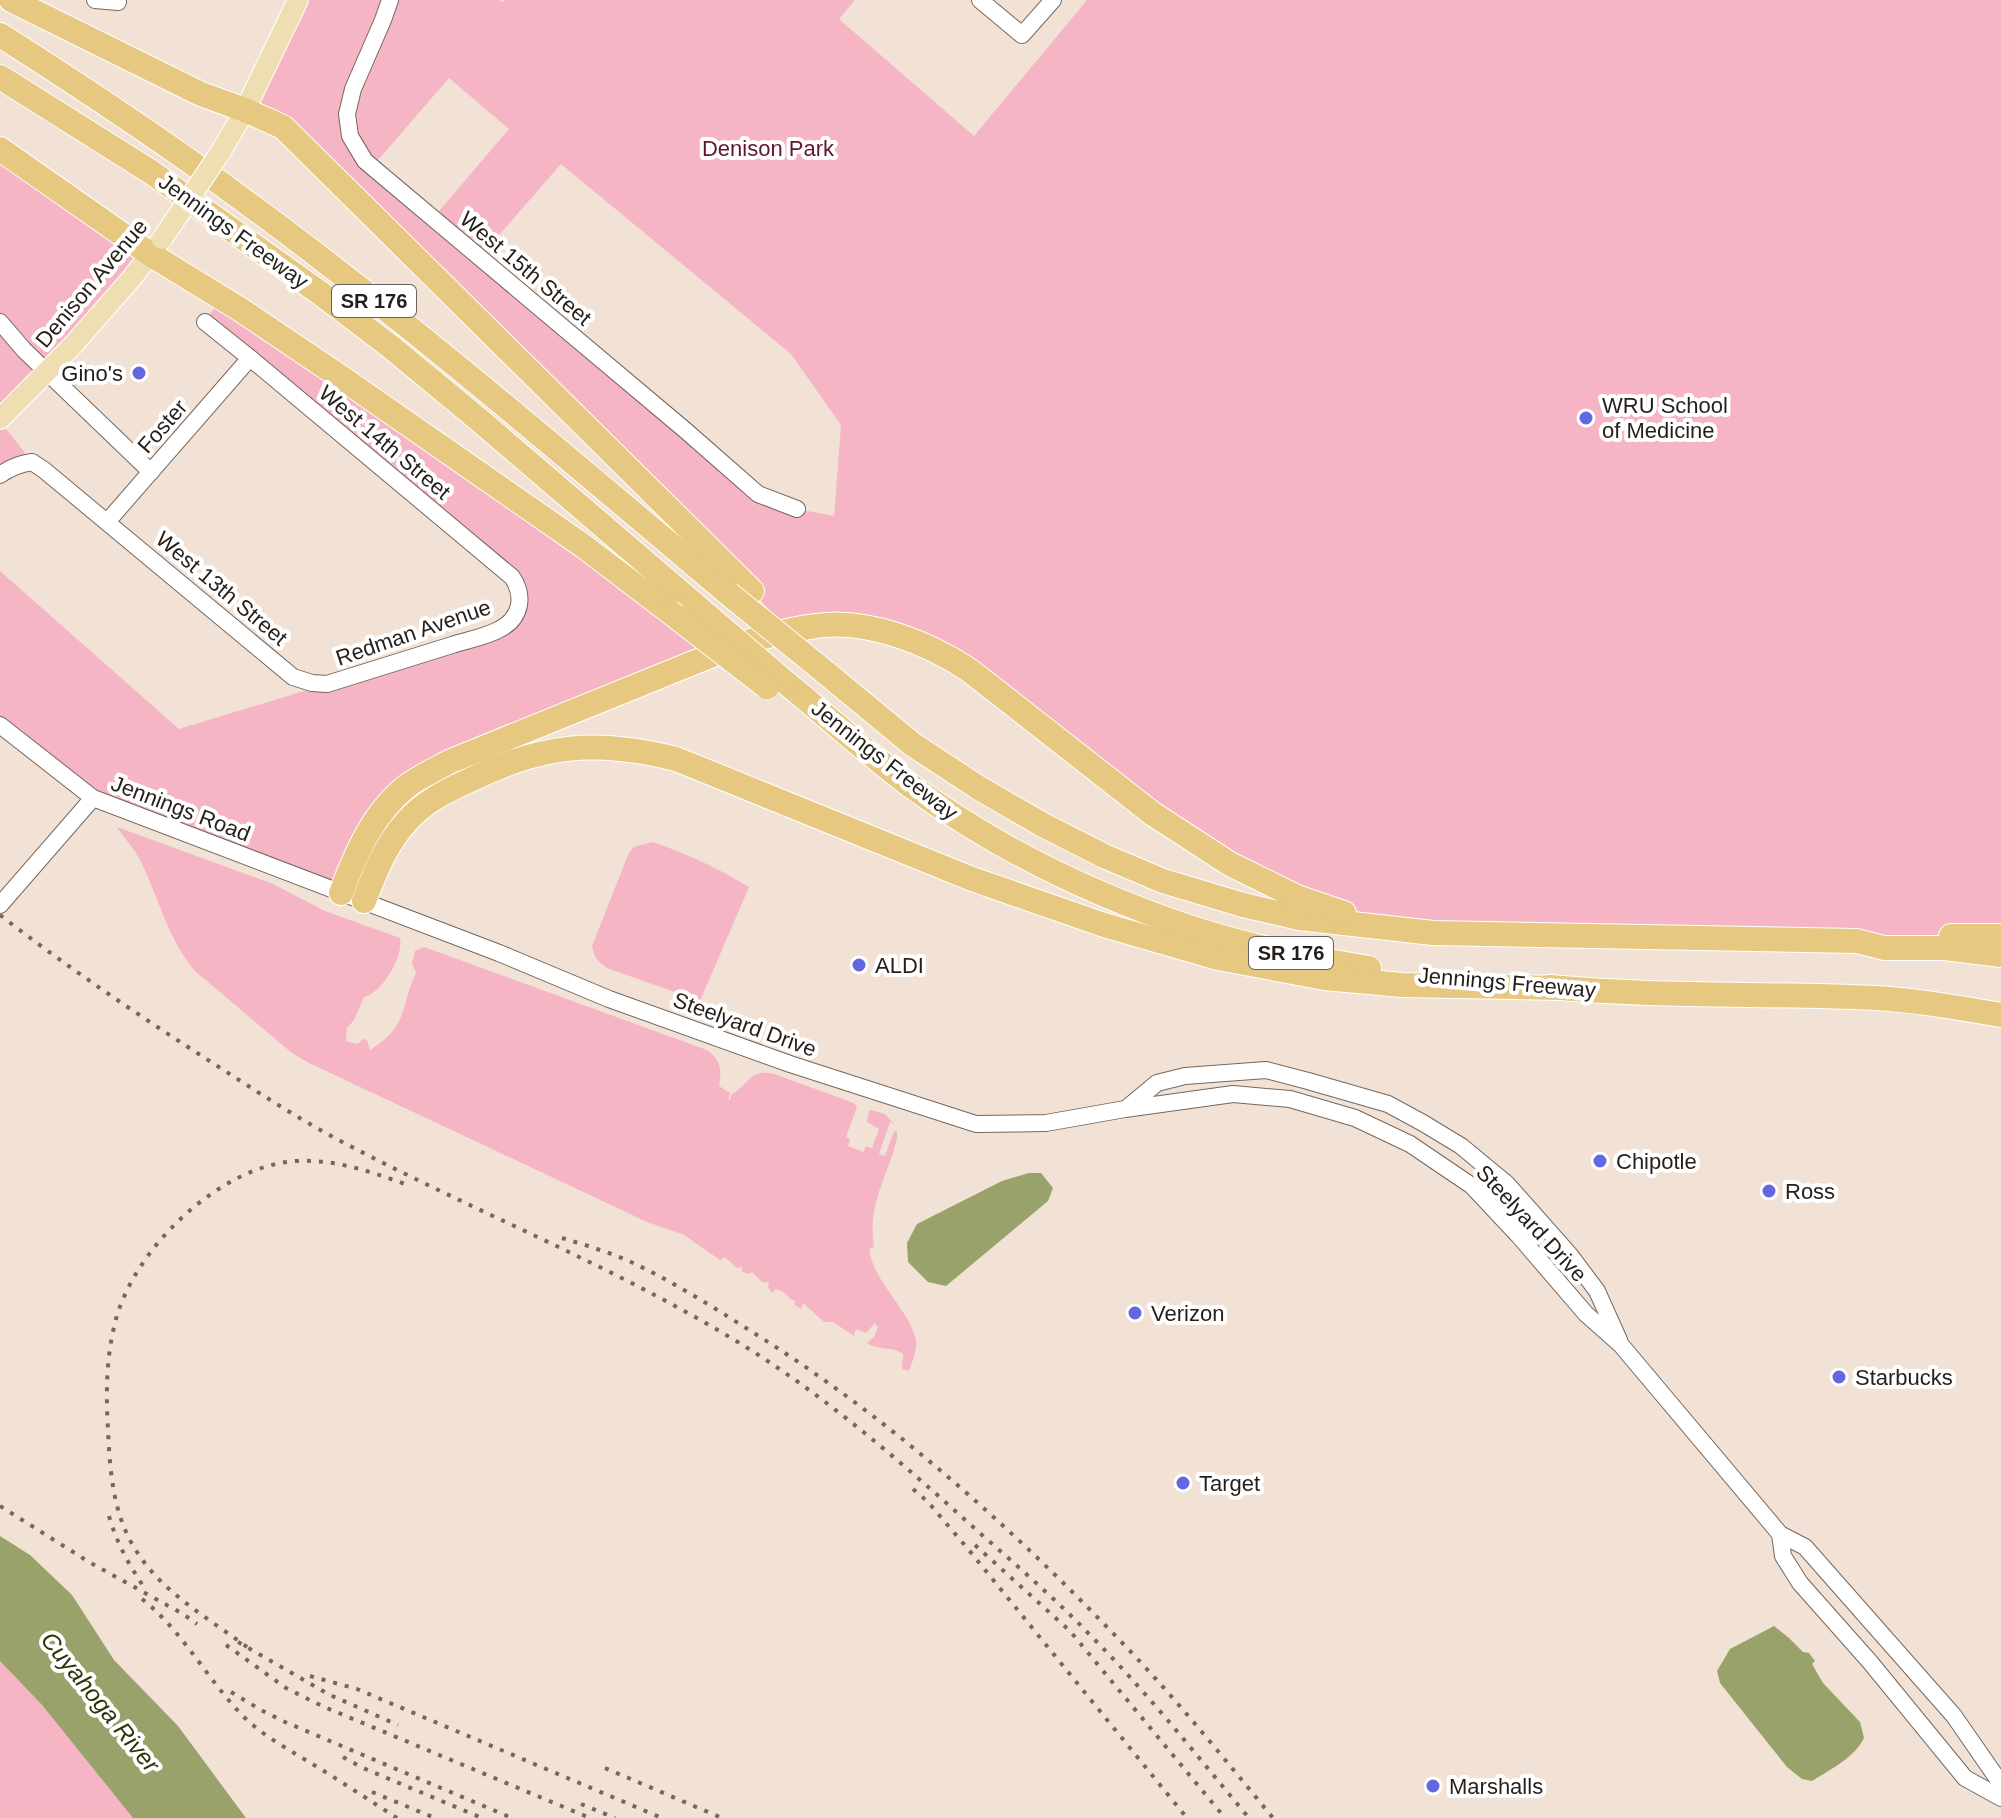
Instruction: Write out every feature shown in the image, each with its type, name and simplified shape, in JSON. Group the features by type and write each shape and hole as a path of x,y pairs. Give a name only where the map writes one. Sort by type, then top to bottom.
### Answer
{"highway":[{"path":"11,0 201,94 283,127 740,593"},
{"name":"Jennings Freeway","path":"0,35 77,84 250,205 450,360 740,593 825,672 912,744 979,788 1104,856 1163,881 1243,905 1299,918 1387,928 1433,933 1857,941 1884,948 1945,948 2001,955"},
{"name":"Jennings Freeway","path":"0,77 151,172 320,293 467,410 694,604 776,684 910,785 989,837 1035,862 1135,907 1193,928 1306,957 1402,973 1562,988 1874,998 1940,1004 2001,1015"},
{"path":"0,149 156,247 241,310 582,545 670,612 776,684"},
{"path":"352,897 354,859 370,829 406,787 425,775 466,755 756,638 819,625 854,626 888,632 945,654 1153,814 1230,864 1297,897 1387,928"},
{"path":"352,897 408,820 442,794 490,770 534,754 572,747 625,748 676,759 972,879 1104,925 1218,958 1325,978 1402,985 1562,988"},
{"path":"1857,941 1887,936 2001,936"}],"main road":[{"name":"Denison Avenue","path":"0,419 47,373 156,247 220,153 245,110 298,0"}],"street":[{"path":"95,0 118,2"},
{"name":"West 15th Street","path":"390,0 353,89 347,114 350,136 365,161 758,494 797,509"},
{"path":"980,0 1022,35 1053,0"},
{"path":"0,322 47,373 151,472"},
{"name":"West 14th Street","path":"205,322 512,577 519,587 520,606"},
{"name":"Foster","path":"107,522 250,358"},
{"name":"West 13th Street","path":"0,475 18,465 32,462 293,677 312,683"},
{"name":"Redman Avenue","path":"312,683 327,684 500,629 520,606"},
{"name":"Jennings Road","path":"0,725 93,798 352,897"},
{"path":"0,905 93,798"},
{"name":"Steelyard Drive","path":"352,897 639,1010 790,1064 976,1124 1046,1123 1233,1094 1290,1099 1355,1118 1410,1144 1472,1186 1586,1314 1621,1345 1780,1534 1805,1547 1942,1702 2001,1787"},
{"name":"Steelyard Drive","path":"1125,1109 1157,1083 1185,1076 1266,1070 1388,1104 1461,1146 1507,1184 1570,1255 1597,1291 1621,1345"},
{"name":"Steelyard Drive","path":"1780,1534 1783,1556 1800,1583 1870,1662 1965,1778 2001,1798"}],"green space":[{"name":"Denison Park","path":"298,0 855,0 839,19 974,136 1087,0 2001,0 2001,924 1952,936 1857,941 1387,928 1297,897 915,641 783,625 283,127 245,110","holes":["449,78 509,129 433,218 372,167","561,164 791,354 841,425 834,516 797,509 758,494 480,257"]},
{"path":"0,149 150,254 0,419"},
{"path":"221,298 720,652 406,787 341,893 93,798 0,725 0,571 179,729 327,684 511,620 519,587 205,322"},
{"path":"0,421 32,462 0,475"},
{"path":"117,827 273,884 325,911 400,938 399,954 390,973 378,989 364,997 347,1028 346,1041 358,1044 363,1039 367,1040 370,1050 397,1025 416,973 412,963 415,951 424,947 707,1050 718,1062 719,1086 730,1093 730,1100 732,1094 754,1075 766,1073 854,1103 857,1107 846,1137 850,1139 848,1146 863,1152 866,1146 872,1148 879,1129 867,1122 869,1111 885,1114 894,1124 890,1122 879,1154 885,1156 894,1131 897,1138 876,1203 874,1247 869,1249 881,1280 907,1318 915,1336 916,1348 909,1371 902,1369 903,1354 867,1343 878,1327 875,1323 866,1333 856,1329 854,1336 833,1322 824,1322 803,1303 801,1309 785,1293 776,1289 772,1293 769,1282 762,1282 752,1272 742,1272 742,1267 737,1268 725,1257 720,1260 684,1235 647,1222 292,1053 195,971 170,930 139,858"},
{"path":"653,842 702,862 749,887 700,1001 607,968 593,950 628,855 633,847"},
{"path":"0,1661 42,1705 133,1818 0,1818"}],"water":[{"path":"1029,1173 1041,1173 1053,1188 1048,1201 946,1286 928,1282 908,1262 907,1243 917,1224 1002,1181"},
{"name":"Cuyahoga River","path":"0,1536 30,1555 72,1595 114,1660 178,1726 246,1818 133,1818 42,1705 0,1661"},
{"path":"1774,1626 1803,1652 1809,1653 1823,1683 1860,1722 1864,1738 1848,1757 1812,1781 1802,1779 1787,1767 1720,1683 1717,1671 1730,1649"}],"railway":[{"path":"0,915 127,1006 314,1126 652,1294 701,1320 803,1385 904,1466 1074,1618 1152,1702 1249,1818"},
{"path":"247,1647 187,1604 160,1580 137,1552 123,1524 112,1478 107,1391 111,1340 123,1299 138,1270 182,1218 208,1196 237,1178 266,1166 296,1161 326,1162 354,1167 408,1185"},
{"path":"562,1238 631,1262 695,1296 808,1369 906,1442 1000,1523 1131,1652 1273,1818"},
{"path":"913,1489 968,1549 1187,1818"},
{"path":"0,1506 197,1624"},
{"path":"109,1516 124,1555 146,1590"},
{"path":"975,1545 1070,1631 1225,1818"},
{"path":"142,1599 171,1627 247,1720 279,1744 397,1818"},
{"path":"238,1642 330,1695 398,1725"},
{"path":"226,1645 286,1688 322,1706 590,1818"},
{"path":"310,1676 357,1689 662,1818"},
{"path":"231,1692 285,1722 512,1818"},
{"path":"343,1757 482,1818"},
{"path":"605,1768 722,1818"},
{"path":"372,1792 435,1818"},
{"path":"581,1804 615,1818"}],"place":[{"name":"Gino's","path":"139,373"},
{"name":"WRU School of Medicine","path":"1586,418"},
{"name":"ALDI","path":"859,965"},
{"name":"Chipotle","path":"1600,1161"},
{"name":"Ross","path":"1769,1191"},
{"name":"Verizon","path":"1135,1313"},
{"name":"Starbucks","path":"1839,1377"},
{"name":"Target","path":"1183,1483"},
{"name":"Marshalls","path":"1433,1786"}]}
